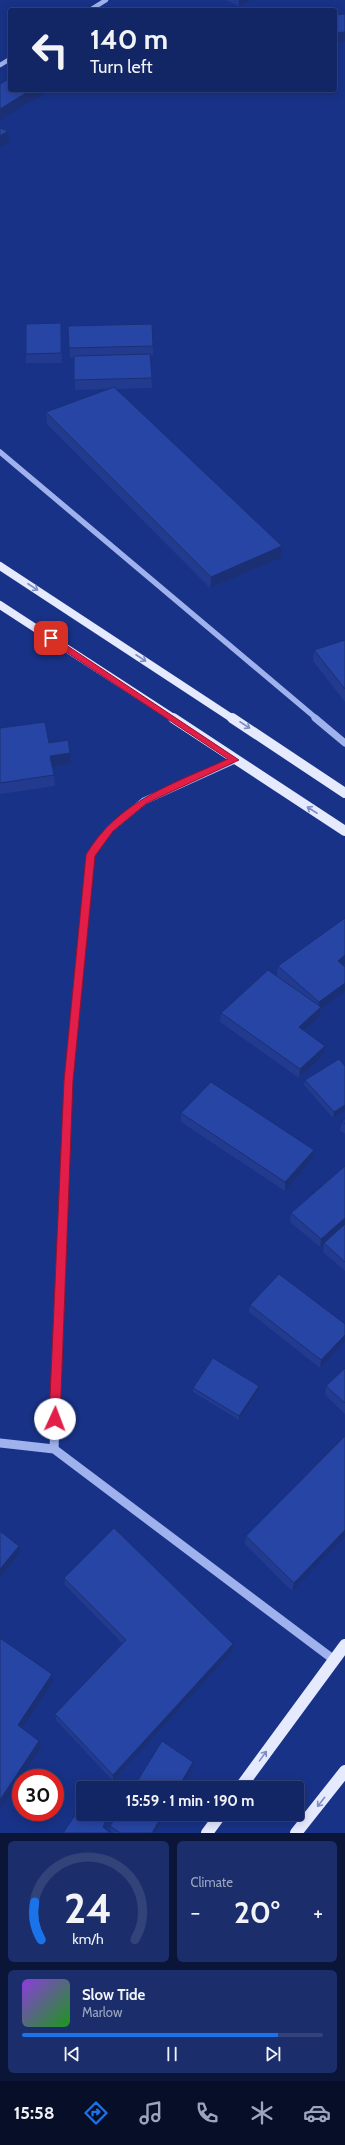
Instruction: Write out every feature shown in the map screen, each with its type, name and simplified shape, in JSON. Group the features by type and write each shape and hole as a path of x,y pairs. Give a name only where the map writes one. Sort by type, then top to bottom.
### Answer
{"main road":[{"path":"0,566 345,793"},
{"path":"0,605 345,832"},
{"path":"245,1781 345,1644"},
{"path":"296,1833 345,1771"},
{"path":"207,1833 216,1821"}],"street":[{"path":"93,8 106,0"},
{"path":"0,452 228,646 345,743"},
{"path":"54,1449 68,1081 90,855 110,829 144,801 235,760"},
{"path":"0,1443 54,1449 333,1659"}],"building":[{"path":"345,14 345,32 337,33 337,15"},
{"path":"8,79 8,92 28,92 0,109 0,84"},
{"path":"0,128 8,131 0,136"},
{"path":"61,323 61,353 26,354 26,324"},
{"path":"152,324 153,346 69,348 68,326"},
{"path":"150,354 152,378 74,380 74,356"},
{"path":"114,387 282,546 211,577 46,412"},
{"path":"345,640 345,689 314,650"},
{"path":"45,722 49,743 68,740 70,753 50,756 54,775 0,783 0,728"},
{"path":"345,918 345,955 338,961 345,967 345,983 319,1002 278,966"},
{"path":"268,970 321,1007 299,1027 325,1046 300,1069 221,1013"},
{"path":"339,1059 345,1066 345,1105 334,1112 305,1080"},
{"path":"211,1082 314,1150 285,1182 181,1113"},
{"path":"345,1166 345,1218 321,1239 291,1213"},
{"path":"345,1224 345,1262 324,1243"},
{"path":"279,1274 345,1324 345,1335 321,1360 250,1305"},
{"path":"213,1358 259,1386 239,1416 193,1388"},
{"path":"345,1368 345,1403 326,1386"},
{"path":"345,1436 345,1530 294,1583 246,1536"},
{"path":"114,1528 233,1644 113,1775 55,1714 126,1640 64,1578"},
{"path":"0,1531 19,1546 0,1569"},
{"path":"0,1638 52,1674 18,1725 39,1741 20,1769 12,1769 12,1782 0,1800"},
{"path":"162,1741 193,1762 182,1781 137,1781"},
{"path":"76,1814 76,1821 102,1821 105,1823 103,1827 110,1833 63,1833"},
{"path":"113,1821 159,1821 152,1833 120,1833 110,1826"}],"route":[{"path":"51,638 235,760 144,801 110,829 90,855 68,1081 55,1419"}]}
